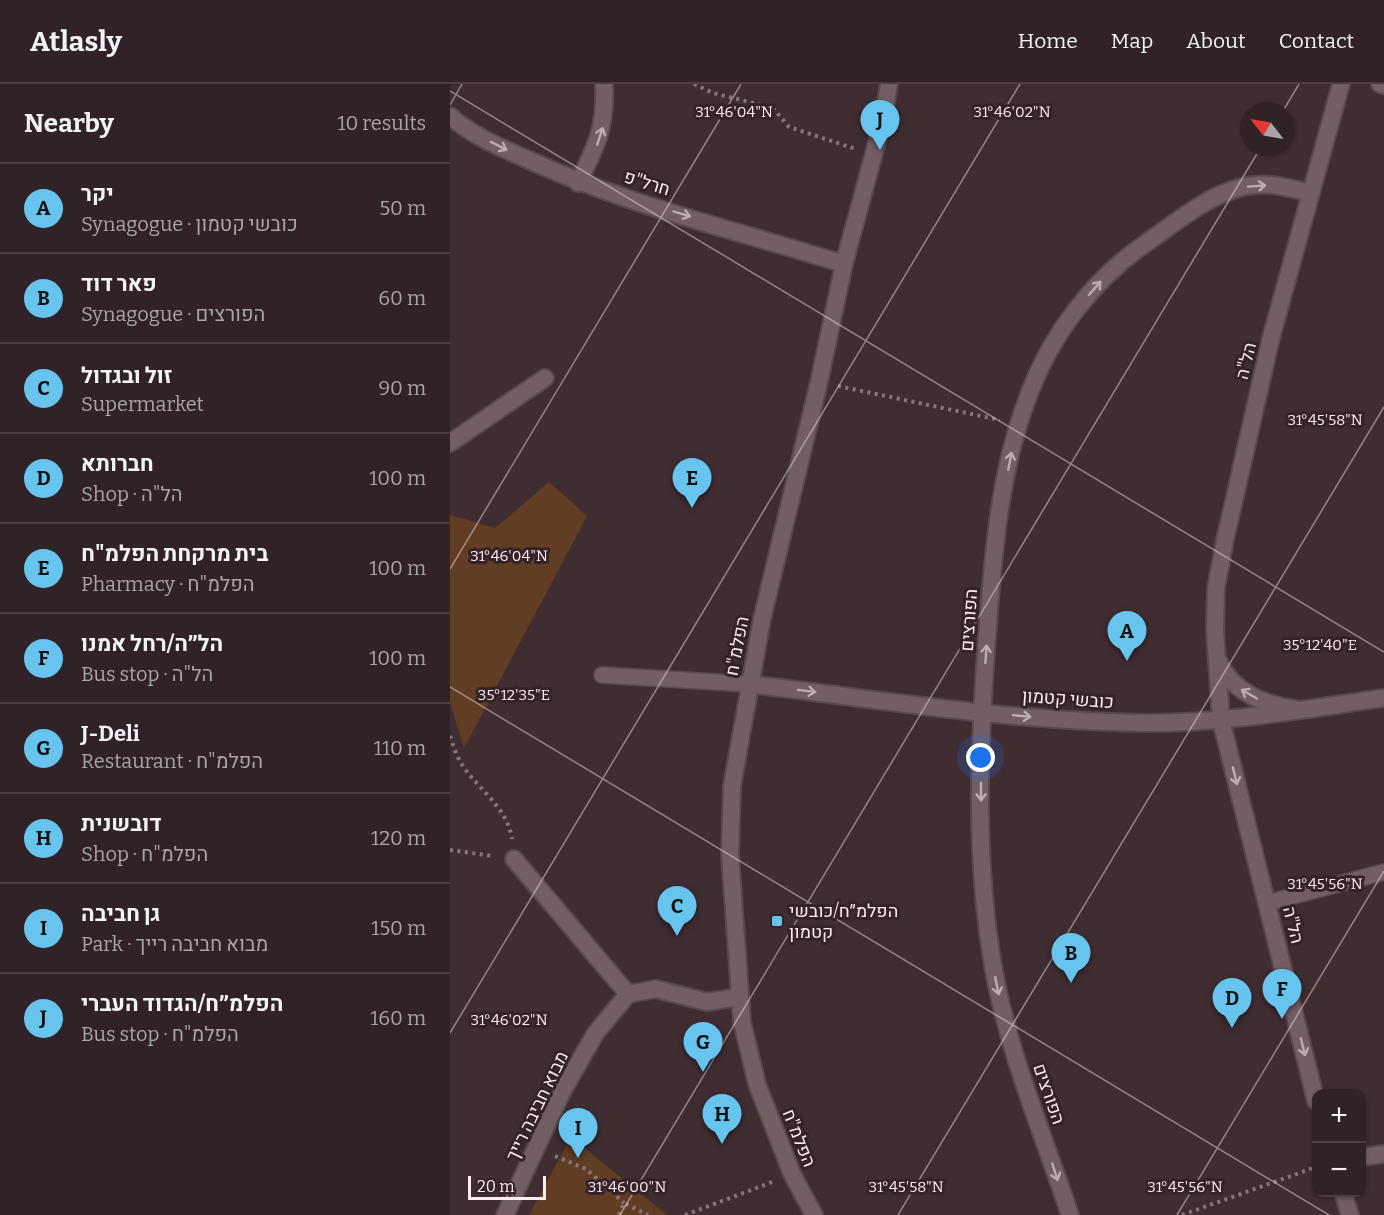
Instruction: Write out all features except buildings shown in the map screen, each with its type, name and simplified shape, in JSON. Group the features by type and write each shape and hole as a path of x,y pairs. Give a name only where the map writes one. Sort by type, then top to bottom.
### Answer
{"street":[{"path":"578,183 596,149 603,127 604,84"},
{"name":"הפלמ\"ח","path":"814,1215 792,1174 757,1084 742,1022 730,855 732,786 749,684 844,264 874,154 888,84"},
{"name":"הל\"ה","path":"1314,1089 1221,720 1216,653 1216,588 1238,473 1310,193 1341,84"},
{"path":"1380,84 1384,85"},
{"name":"חרל\"פ","path":"450,116 462,126 503,148 578,183 844,264"},
{"name":"הפורצים","path":"1070,1215 1007,1030 993,969 981,847 982,712 992,570 1018,424 1047,355 1096,285 1127,256 1214,200 1239,188 1272,185 1310,193"},
{"path":"450,443 544,378"},
{"name":"הל\"ה","path":"1216,653 1228,677 1249,695 1277,706 1302,710"},
{"name":"כובשי קטמון","path":"749,684 1073,721 1150,723 1221,720 1384,698"},
{"path":"514,859 628,994 656,989 707,1002 739,997"},
{"name":"מבוא חביבה רייך","path":"505,1215 562,1092 595,1034 628,994"},
{"path":"1366,1156 1384,1154"},
{"path":"1345,1197 1350,1215"}],"lane":[{"path":"602,675 749,684"},
{"path":"1267,903 1384,872"}],"path":[{"path":"694,84 713,93 773,108 789,127 818,139 874,154"},
{"path":"851,389 1018,424"},
{"path":"450,736 460,762 496,804 510,826 514,859 450,850"},
{"path":"537,1149 586,1169 624,1203 648,1215"},
{"path":"1182,1215 1312,1169"},
{"path":"685,1215 792,1174"},
{"path":"619,1215 624,1203"}],"shaded area":[{"path":"549,482 587,516 464,748 450,702 450,515 495,528"},
{"path":"571,1137 667,1215 529,1215"}],"place":[{"name":"הפלמ״ח/הגדוד העברי","path":"880,150"},
{"name":"בית מרקחת הפלמ\"ח","path":"692,508"},
{"name":"יקר","path":"1127,661"},
{"name":"הפלמ״ח/כובשי קטמון","path":"777,921"},
{"name":"זול ובגדול","path":"677,936"},
{"name":"פאר דוד","path":"1071,983"},
{"name":"הל״ה/רחל אמנו","path":"1282,1019"},
{"name":"חברותא","path":"1232,1028"},
{"name":"J-Deli","path":"703,1072"},
{"name":"דובשנית","path":"722,1144"},
{"name":"גן חביבה","path":"578,1158"}]}
